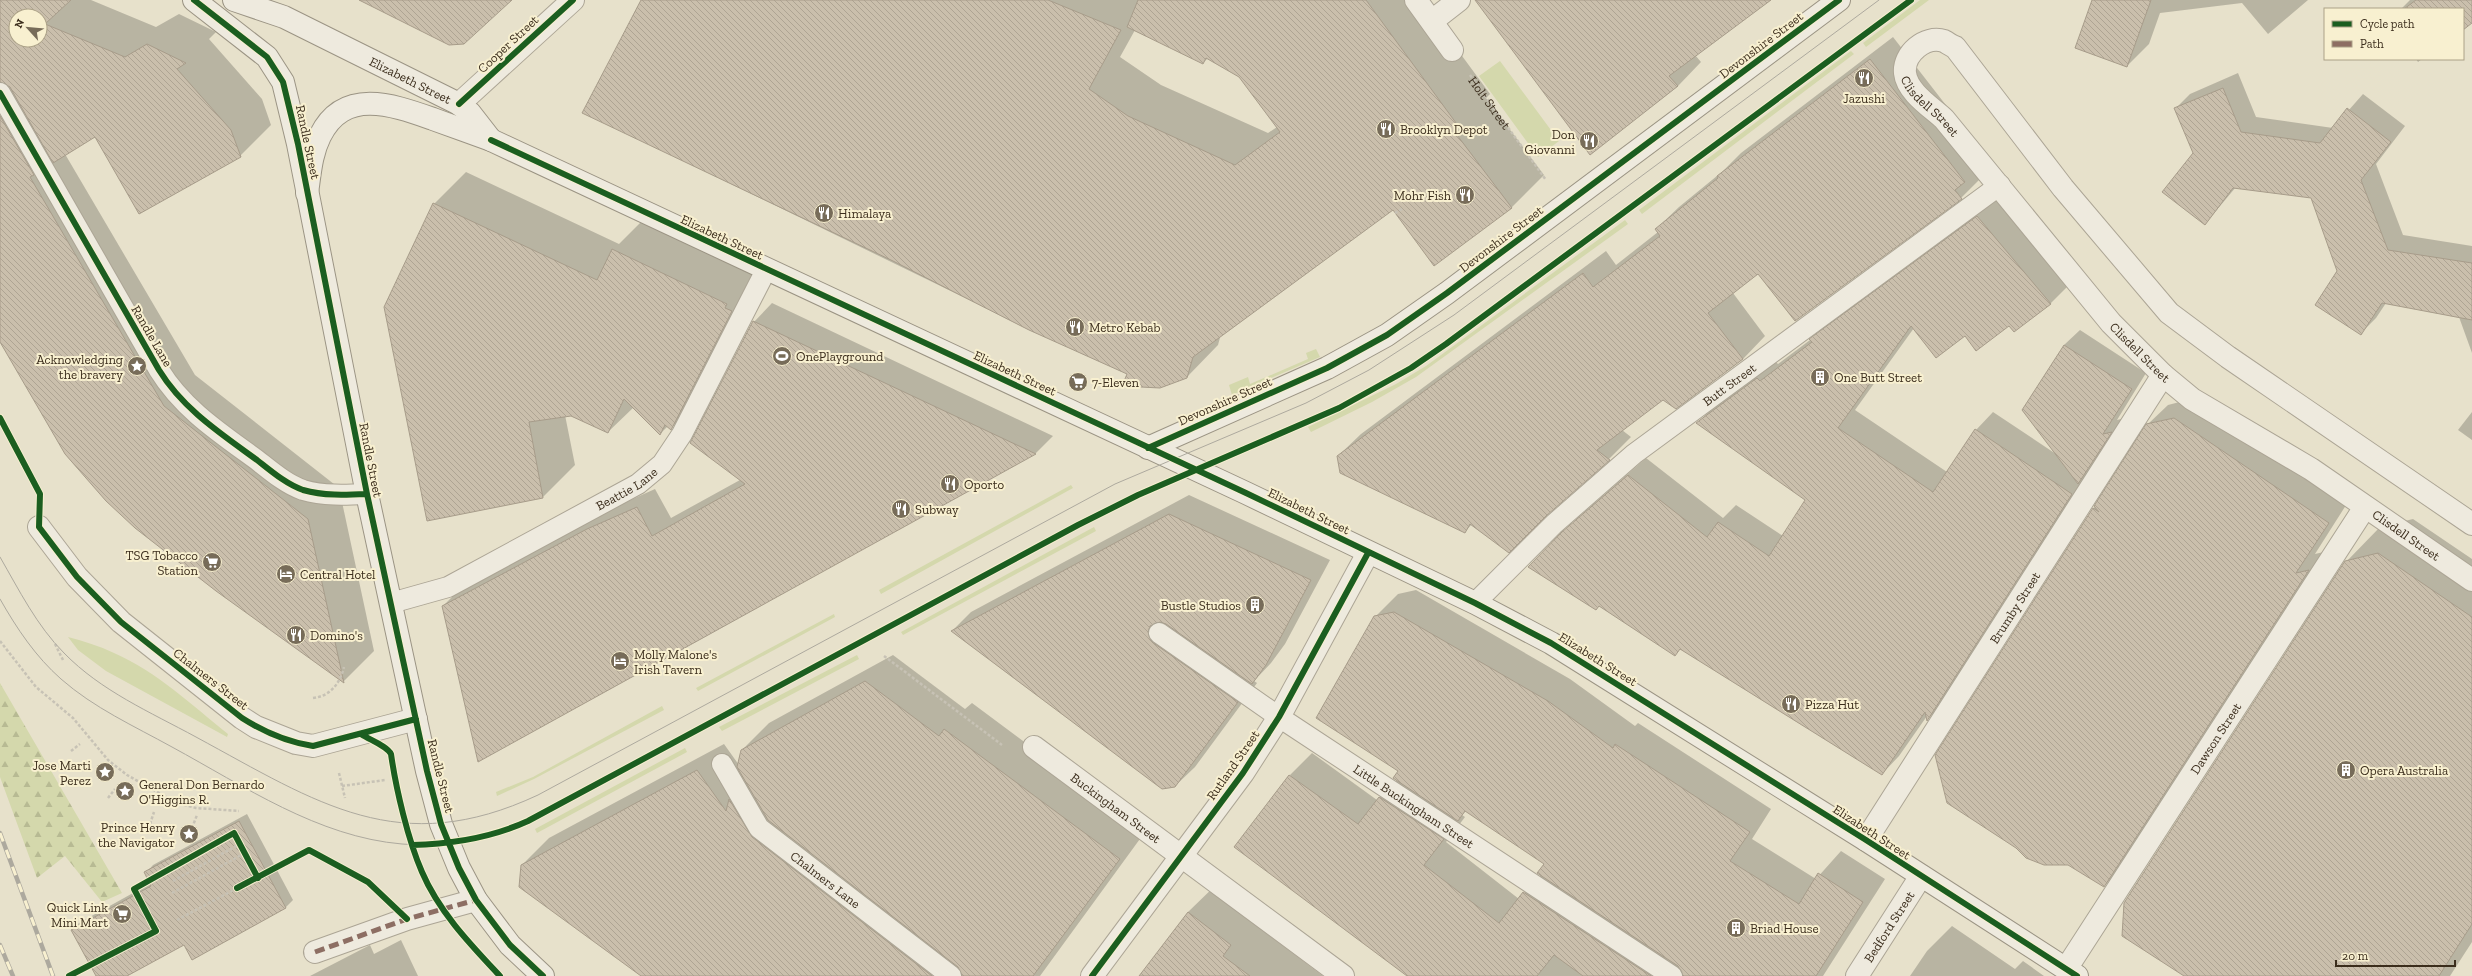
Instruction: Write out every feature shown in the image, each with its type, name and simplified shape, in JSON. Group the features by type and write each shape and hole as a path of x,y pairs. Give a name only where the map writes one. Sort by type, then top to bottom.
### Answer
{"street":[{"name":"Randle Street","path":"194,0 267,57 283,82 307,193 367,494 416,719 441,824 458,868 476,900 510,945 543,976"},
{"name":"Elizabeth Street","path":"234,0 284,17 459,104 470,113 491,140 1475,603 1551,643 1866,840 2072,973"},
{"name":"Cooper Street","path":"459,104 572,0"},
{"path":"1416,0 1452,50"},
{"path":"1432,21 1459,0"},
{"name":"Devonshire Street","path":"1148,448 1327,368 1387,335 1447,293 1564,204 1839,0"},
{"name":"Clisdell Street","path":"2472,524 2228,357 2169,314 2063,188 1955,47 1944,41 1934,40 1915,49 1908,56 1905,74 1912,90 1944,119 2000,185 2111,323 2163,375 2192,399 2311,469 2472,580"},
{"path":"307,193 310,163 320,136 336,115 358,104 373,103 394,107 491,140"},
{"name":"Brumby Street","path":"1866,840 2163,375"},
{"name":"Dawson Street","path":"2072,973 2365,507"},
{"name":"Chalmers Street","path":"40,527 77,577 121,622 256,726 296,743 313,746 416,719"},
{"name":"Rutland Street","path":"1092,976 1242,773 1279,717 1368,553"},
{"name":"Buckingham Street","path":"1034,748 1343,976"},
{"name":"Bedford Street","path":"1857,976 1921,876"},
{"path":"315,952 407,919 476,900"}],"lane":[{"name":"Randle Lane","path":"0,93 159,370 170,388 185,405 208,425 289,484 320,493 367,494"},
{"name":"Butt Street","path":"1475,603 1554,524 1634,454 2000,185"},
{"name":"Beattie Lane","path":"391,603 448,587 638,484 662,464 682,434 766,270"},
{"name":"Little Buckingham Street","path":"1158,633 1279,717 1672,976"},
{"name":"Chalmers Lane","path":"722,764 759,828 951,976"}],"path":[{"path":"1395,213 1402,209"},
{"path":"0,641 36,687 73,718 108,760 128,775 177,803 196,808 240,811"},
{"path":"55,644 63,660"},
{"path":"884,656 1006,747 1034,748"},
{"path":"313,698 322,697 335,687 342,678 344,666"},
{"path":"71,751 80,744"},
{"path":"336,766 345,798"},
{"path":"342,786 385,780"},
{"path":"108,798 115,789"},
{"path":"150,824 154,812"},
{"path":"192,828 197,815"},
{"path":"190,858 234,833 258,878"},
{"path":"173,881 240,844"},
{"path":"177,920 309,850"},
{"path":"172,893 245,853"}],"green space":[{"path":"1920,0 1929,0 1866,47 1863,43"},
{"path":"1851,51 1854,54 1642,214 1639,210"},
{"path":"1500,61 1559,141 1538,157 1479,76"},
{"path":"1625,220 1628,224 1416,377 1372,402 1311,432 1308,427 1396,384 1426,366"},
{"path":"1316,349 1320,357 1232,395 1229,385 1248,377 1250,384 1308,359 1306,353"},
{"path":"1071,485 1073,488 881,594 879,590"},
{"path":"1094,527 1096,531 903,635 901,632"},
{"path":"834,614 835,617 698,691 696,688"},
{"path":"68,637 108,650 145,670 174,690 228,734 227,737 106,671 78,650"},
{"path":"857,655 859,659 722,731 719,727"},
{"path":"0,683 122,893 102,902 65,856 37,878 0,777"},
{"path":"662,706 664,710 534,779 497,796 496,792 533,777"},
{"path":"685,748 687,752 537,833 535,829"}],"building":[{"path":"0,0 71,0 48,21 48,8 8,8 8,48 48,48 48,25 125,57 147,44 186,63 177,69 231,130 241,157 139,214 95,137 53,163 10,87 0,82"},
{"path":"359,0 512,0 464,44 449,45"},
{"path":"641,0 1048,0 1121,30 1089,89 1128,116 1235,165 1280,132 1239,77 1206,58 1203,64 1127,27 1138,0 1366,0 1459,127 1454,131 1512,208 1434,266 1393,210 1193,357 1187,378 1160,388 1122,386 1127,374 1029,330 893,261 582,113"},
{"path":"1475,0 1771,0 1669,76 1678,86 1590,155"},
{"path":"2092,0 2151,0 2127,67 2075,48"},
{"path":"2416,0 2472,0 2472,23 2464,29 2464,8 2405,8"},
{"path":"1870,59 1965,182 1955,190 1962,199 1795,321 1758,274 1708,313 1743,359 1676,409 1663,400 1597,450 1610,460 1546,516 1509,553 1470,524 1465,533 1340,473 1337,456 1583,273 1593,287 1660,236 1655,229 1718,178 1717,176"},
{"path":"2223,88 2241,132 2320,143 2347,108 2391,142 2361,180 2388,250 2472,263 2472,320 2382,303 2361,335 2315,305 2337,271 2311,198 2233,188 2205,225 2162,192 2193,153 2174,108"},
{"path":"0,116 34,175 30,177 164,406 308,519 344,683 216,591 135,528 106,501 65,454 0,342"},
{"path":"433,203 597,280 612,249 727,304 725,308 732,311 671,430 665,425 660,435 624,399 608,433 571,416 529,422 543,498 427,521 384,307"},
{"path":"1977,216 2051,304 2014,332 2009,326 1976,351 1965,336 1936,358 1911,326 1838,428 1933,492 1975,429 2072,494 1927,721 1925,712 1882,775 1680,649 1675,656 1599,606 1596,610 1528,567 1562,532 1628,475 1707,537 1718,522 1769,556 1805,500 1696,423 1757,378 1760,381 1812,342 1809,339"},
{"path":"753,321 1036,454 478,762 442,606 587,529 637,507 652,536 745,484 690,443"},
{"path":"2064,345 2132,389 2103,434 2112,432 2078,484 2022,410"},
{"path":"2174,418 2329,523 2296,573 2309,570 2104,887 2068,865 2044,865 2026,858 2016,848 1947,803 1935,755 2093,508 2099,512 2094,506 2146,424"},
{"path":"1169,514 1311,580 1266,665 1252,684 1166,624 1160,622 1150,626 1148,632 1152,642 1238,702 1175,787 1162,789 951,631"},
{"name":"Opera Australia","path":"2378,553 2472,617 2472,924 2439,976 2184,976 2122,936 2124,903 2345,561"},
{"path":"1394,612 1548,701 1613,748 1615,744 1750,832 1730,861 1799,904 1818,873 1863,902 1816,976 1683,976 1678,966 1537,873 1544,864 1465,811 1458,821 1393,778 1398,771 1316,718 1374,616"},
{"path":"865,681 939,736 944,729 1120,859 1033,976 962,976 958,967 768,820 737,767 741,750"},
{"path":"697,770 726,811 729,799 752,837 932,976 641,976 519,887 521,865"},
{"path":"1289,775 1358,824 1379,797 1444,839 1424,865 1499,923 1523,892 1651,976 1583,976 1554,955 1537,976 1407,976 1234,847"},
{"path":"239,821 286,908 192,960 184,945 127,976 96,976 71,930 151,886 144,872"},
{"path":"1188,912 1231,945 1223,956 1250,976 1139,976"}],"tram line":[{"path":"0,557 29,607 45,631 64,653 94,679 127,700 281,783 321,801 361,815 401,823 443,823 488,814 538,795 1115,484 1306,403 1369,370 1454,315 1879,0"},
{"path":"0,599 20,632 35,652 61,679 87,699 282,808 311,821 341,831 371,839 402,844 444,844 484,836 523,822 561,805 1078,525 1138,495 1339,408 1411,368 1586,242 1911,0"}],"railway":[{"path":"0,833 53,976"},
{"path":"0,945 13,976"}],"marked path":[{"path":"315,952 407,919 476,900"}],"cycle path":[{"path":"194,0 267,57 283,82 298,144 367,494 427,771 441,824 459,868 476,900 510,945 543,976"},
{"path":"459,104 573,0"},
{"path":"1148,448 1327,368 1387,335 1447,293 1839,0"},
{"path":"412,845 472,839 500,832 528,821 1078,525 1138,495 1339,408 1411,368 1446,344 1911,0"},
{"path":"0,93 159,370 179,397 203,420 279,477 291,484 303,490 319,493 343,495 367,494"},
{"path":"491,140 1246,493 1475,603 1551,643 1866,840 2077,976"},
{"path":"0,418 40,494 39,527 77,577 121,622 242,718 276,736 313,746 416,719"},
{"path":"1092,976 1243,773 1279,717 1368,553"},
{"path":"361,734 382,746 391,754 399,798 407,830 422,872 437,901 456,927 500,976"},
{"path":"69,976 156,931 134,889 234,833 258,878"},
{"path":"237,888 309,850 368,882 407,919"}],"place":[{"name":"Jazushi","path":"1864,78"},
{"name":"Brooklyn Depot","path":"1386,129"},
{"name":"Don Giovanni","path":"1589,141"},
{"name":"Mohr Fish","path":"1465,195"},
{"name":"Himalaya","path":"824,213"},
{"name":"Metro Kebab","path":"1075,327"},
{"name":"OnePlayground","path":"782,356"},
{"name":"Acknowledging the bravery","path":"137,366"},
{"name":"One Butt Street","path":"1820,377"},
{"name":"7-Eleven","path":"1078,382"},
{"name":"Oporto","path":"950,484"},
{"name":"Subway","path":"901,509"},
{"name":"TSG Tobacco Station","path":"212,562"},
{"name":"Central Hotel","path":"286,574"},
{"name":"Bustle Studios","path":"1255,605"},
{"name":"Domino's","path":"296,635"},
{"name":"Molly Malone's Irish Tavern","path":"620,661"},
{"name":"Pizza Hut","path":"1791,704"},
{"name":"Opera Australia","path":"2346,770"},
{"name":"Jose Marti Perez","path":"105,772"},
{"name":"General Don Bernardo O'Higgins R.","path":"125,791"},
{"name":"Prince Henry the Navigator","path":"189,834"},
{"name":"Quick Link Mini Mart","path":"122,914"},
{"name":"Briad House","path":"1736,928"}]}
